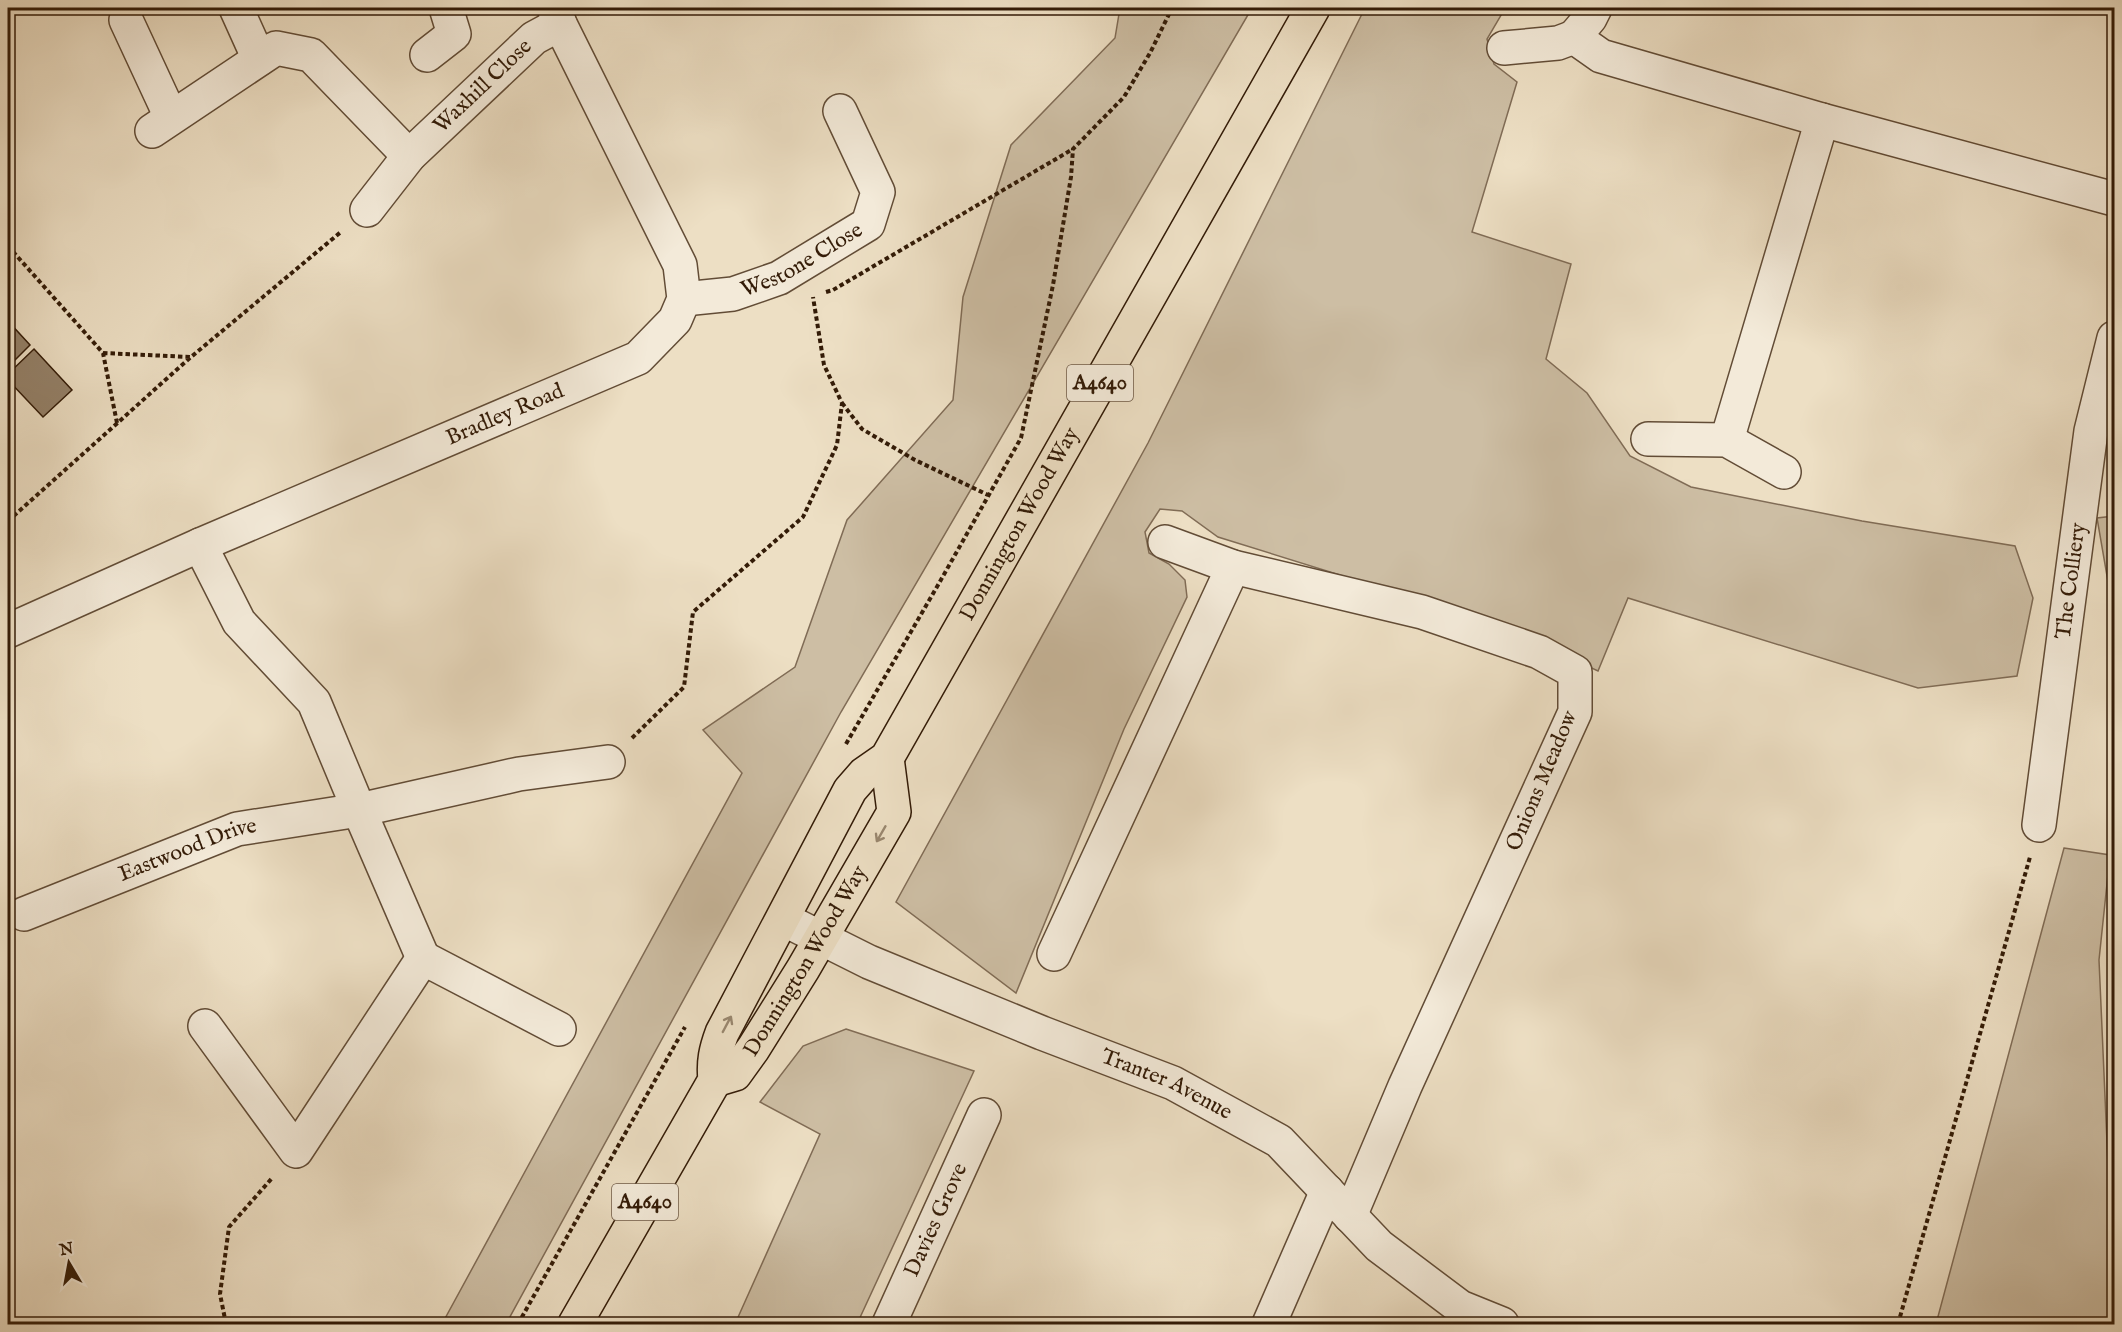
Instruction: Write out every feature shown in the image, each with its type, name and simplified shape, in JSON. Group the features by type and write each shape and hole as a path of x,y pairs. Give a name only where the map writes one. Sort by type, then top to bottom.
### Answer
{"main road":[{"name":"Donnington Wood Way","path":"574,1324 715,1080 715,1056 722,1033 850,790 864,774 887,758 1313,8"},
{"name":"Donnington Wood Way","path":"715,1080 735,1074 744,1062 894,812 887,758"}],"street":[{"path":"236,8 259,59"},
{"path":"427,55 454,34 446,8"},
{"path":"1504,48 1558,43 1574,37 1590,18 1595,8"},
{"path":"557,16 680,265 684,299"},
{"name":"Waxhill Close","path":"368,210 409,156 557,16"},
{"path":"126,20 162,124 276,48 311,55 409,156"},
{"path":"1574,37 1601,56 1822,120 2115,199"},
{"name":"Westone Close","path":"684,299 733,294 779,278 868,224 878,192 840,111"},
{"path":"1727,440 1822,120"},
{"name":"Bradley Road","path":"8,631 200,545 638,358 675,320 684,299"},
{"name":"The Colliery","path":"2039,825 2100,472 2091,431 2115,338"},
{"path":"1648,439 1727,440 1784,472"},
{"name":"Onions Meadow","path":"1165,542 1233,567 1422,612 1539,652 1575,672 1575,712 1405,1086 1350,1216"},
{"path":"200,545 239,622 314,702 423,957 559,1029"},
{"path":"1054,954 1233,567"},
{"name":"Eastwood Drive","path":"24,914 237,830 359,810 519,774 608,762"},
{"name":"Tranter Avenue","path":"783,919 869,962 907,978 1173,1083 1279,1140 1379,1246 1460,1307 1502,1324"},
{"path":"205,1026 296,1151 423,957"},
{"name":"Davies Grove","path":"892,1317 984,1115"},
{"path":"1269,1324 1327,1191"}],"path":[{"path":"843,748 1021,438 1053,285 1071,177 1073,149 1124,97 1150,53 1172,8"},
{"path":"8,521 191,357 368,210"},
{"path":"8,246 103,353 117,424"},
{"path":"813,296 824,365 842,403 862,429 915,460 988,495"},
{"path":"103,353 191,357"},
{"path":"608,762 684,687 693,612 802,517 837,445 842,403"},
{"path":"1898,1324 2039,825"},
{"path":"518,1324 690,1019"},
{"path":"225,1324 219,1294 229,1227 296,1151"}],"shaded area":[{"path":"1120,8 1252,8 841,712 506,1324 442,1324 742,773 703,730 795,667 847,520 953,400 963,297 1011,145 1115,38"},
{"path":"1365,8 1510,8 1504,10 1487,39 1494,64 1517,82 1472,232 1571,264 1546,359 1587,393 1630,456 1691,487 1862,521 2015,546 2033,598 2017,676 1918,688 1628,598 1598,671 1497,624 1218,537 1182,511 1160,509 1145,532 1149,553 1169,564 1185,580 1187,597 1124,729 1016,993 896,902 1148,443"},
{"path":"2114,516 2113,819 2111,599 2097,518"},
{"path":"2064,848 2110,855 2099,960 2108,1165 2114,1217 2114,1324 1936,1324"},
{"path":"846,1029 974,1071 857,1324 735,1324 820,1134 760,1102 803,1046"}],"building":[{"path":"8,321 30,345 8,367"},
{"path":"34,349 72,390 43,417 8,380 8,374"}]}
